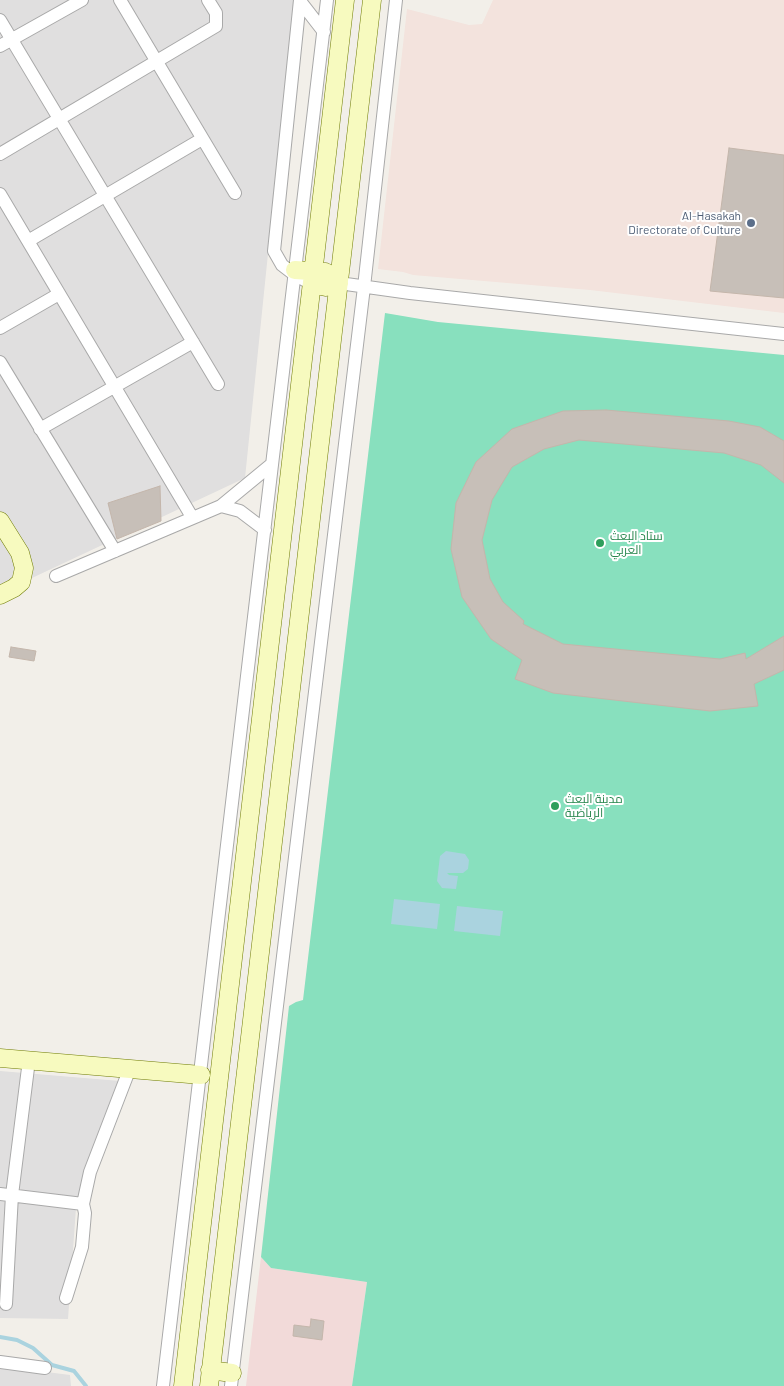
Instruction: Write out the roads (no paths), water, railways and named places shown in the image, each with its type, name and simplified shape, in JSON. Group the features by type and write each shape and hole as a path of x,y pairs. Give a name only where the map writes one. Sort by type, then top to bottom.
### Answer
{"main road":[{"path":"183,1386 345,0"},
{"path":"232,1380 210,1378 372,0"},
{"path":"295,273 312,278 331,274 339,283"},
{"path":"0,521 20,553 24,568 21,582 0,595"},
{"path":"0,1058 200,1075"}],"street":[{"path":"0,46 82,0"},
{"path":"120,0 235,193"},
{"path":"0,154 216,26 216,13 208,0"},
{"path":"163,1386 328,0"},
{"path":"232,1380 364,287 396,0"},
{"path":"300,1 324,32"},
{"path":"295,273 277,260 274,251 300,1"},
{"path":"0,20 218,384"},
{"path":"28,241 202,139"},
{"path":"0,194 192,517"},
{"path":"339,283 784,334"},
{"path":"0,328 59,294"},
{"path":"40,429 193,342"},
{"path":"0,362 115,551"},
{"path":"56,576 221,506 272,464"},
{"path":"221,506 240,511 264,530"},
{"path":"6,1304 6,1194 29,1060"},
{"path":"66,1298 82,1247 85,1213 83,1204 90,1172 130,1068"},
{"path":"6,1194 83,1204"},
{"path":"0,1362 45,1368"}],"water":[{"path":"446,851 465,854 469,860 468,869 463,873 447,873 458,876 456,889 442,888 437,881 440,856"},
{"path":"394,899 440,904 437,929 391,924"},
{"path":"457,906 503,911 500,936 454,931"}],"waterway":[{"path":"0,1337 17,1340 33,1348 52,1365 74,1371 86,1386"}],"place":[{"name":"Al-Hasakah Directorate of Culture","path":"751,223"},
{"name":"ستاد البعث العربي","path":"600,543"},
{"name":"مدينة البعث الرياضية","path":"555,806"}]}
